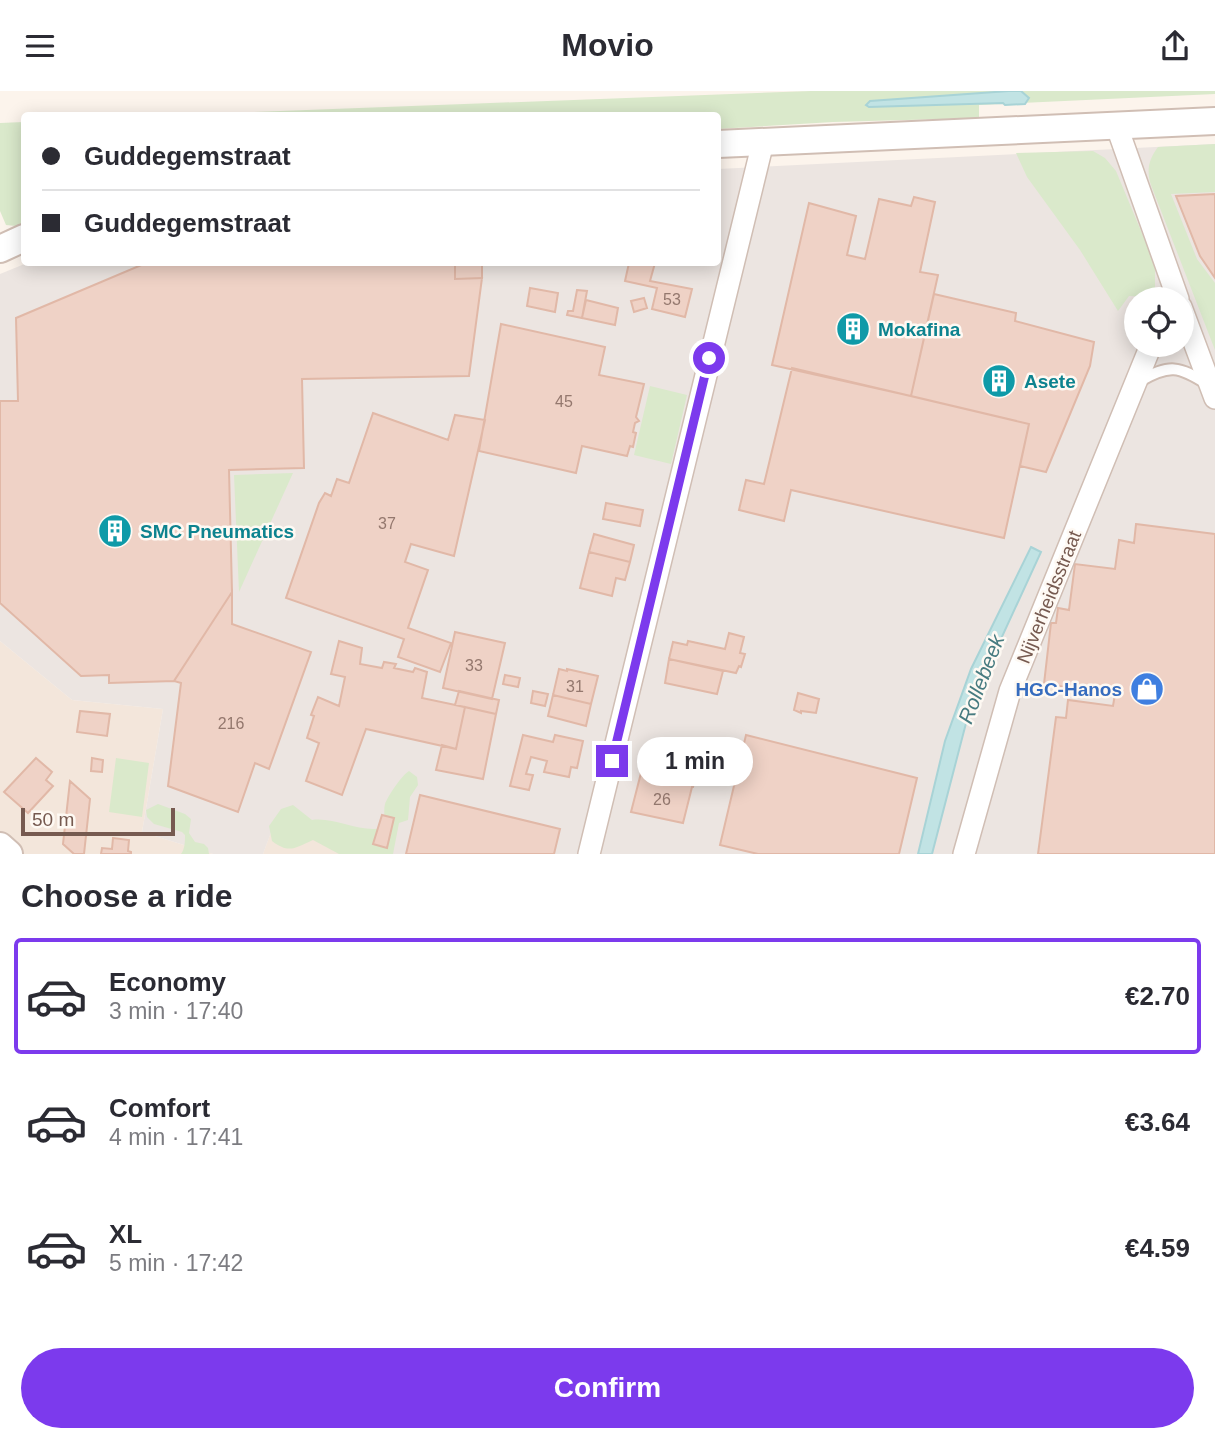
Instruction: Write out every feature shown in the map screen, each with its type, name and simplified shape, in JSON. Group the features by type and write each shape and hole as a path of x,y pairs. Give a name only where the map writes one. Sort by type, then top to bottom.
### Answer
{"street":[{"path":"721,144 1215,121"},
{"path":"1117,127 1171,287"},
{"path":"589,854 763,142"},
{"path":"0,249 21,239"},
{"path":"1194,342 1213,392"},
{"name":"Nijverheidsstraat","path":"964,854 1010,691 1147,357"},
{"path":"0,846 9,854"}],"lane":[{"path":"1137,383 1153,373 1175,368 1188,372 1213,392"}],"shaded area":[{"path":"1215,144 1215,854 379,854 276,819 263,854 213,854 142,832 163,709 72,700 0,641 0,274 21,265 721,266 721,169"},
{"path":"0,641 72,700 163,709 142,832 213,854 0,854"},
{"path":"276,818 379,854 263,854"}],"green space":[{"path":"811,91 1215,91 1215,94 979,105 979,118 833,122 721,129 721,112 254,112"},
{"path":"21,122 21,224 16,226 6,225 0,211 0,123"},
{"path":"1215,144 1215,192 1171,194 1197,259 1215,283 1215,350 1194,296 1194,287 1191,287 1149,180 1152,156 1158,147"},
{"path":"1093,151 1105,158 1116,171 1151,255 1155,270 1155,287 1124,287 1124,303 1118,311 1080,250 1027,177 1016,153"},
{"path":"650,386 687,395 671,464 634,455"},
{"path":"293,473 239,592 234,475"},
{"path":"116,758 149,763 142,817 109,812"},
{"path":"409,771 417,777 418,785 410,797 408,820 399,823 393,854 339,854 313,840 288,849 272,841 269,826 281,809 293,805 312,820 383,828 387,800"},
{"path":"158,804 191,819 189,833 195,842 208,848 209,854 181,854 185,835 154,824 147,817 146,810"}],"water":[{"path":"1021,91 1029,98 1025,104 1005,105 866,105 870,101"},
{"name":"Rollebeek","path":"1031,547 1041,552 971,704 932,854 918,854 945,741 971,669"}],"building":[{"path":"1215,194 1215,278 1200,256 1176,196"},
{"name":"Mokafina","path":"914,197 935,202 920,272 938,275 911,396 772,365 809,203 856,216 847,255 865,259 879,199 911,206"},
{"name":"SMC Pneumatics","path":"139,266 455,266 455,279 482,278 469,376 302,379 304,468 229,470 232,592 174,681 109,683 109,675 81,676 0,603 0,401 18,401 16,318"},
{"path":"455,266 482,266 482,278 455,279"},
{"path":"628,266 654,266 650,281 692,289 685,317 652,309 657,288 625,281"},
{"path":"530,288 558,293 555,312 527,306"},
{"path":"577,290 587,291 582,318 567,315 568,311 573,311"},
{"name":"Asete","path":"934,294 1016,313 1015,321 1094,342 1090,366 1046,472 1020,466 1029,424 911,396"},
{"path":"644,298 647,308 634,312 631,301"},
{"path":"586,300 618,308 615,325 582,318"},
{"path":"501,324 605,347 599,375 644,384 636,417 639,421 635,423 633,432 636,433 633,447 630,446 627,456 582,446 576,473 479,451"},
{"path":"792,368 1029,424 1004,538 791,490 784,521 739,510 746,480 764,484"},
{"path":"373,413 448,440 455,415 485,420 454,556 411,544 405,562 428,570 408,628 451,643 440,672 398,657 404,639 286,598 319,503 325,493 331,496 337,479 349,483"},
{"path":"606,503 643,510 640,526 603,519"},
{"name":"HGC-Hanos","path":"1136,524 1215,534 1215,854 1038,854 1056,717 1066,718 1068,700 1113,706 1115,694 1044,684 1051,623 1056,623 1058,608 1069,610 1075,564 1115,569 1119,540 1134,543"},
{"path":"594,534 634,545 630,562 589,552"},
{"path":"589,552 630,562 625,580 616,578 612,596 580,588"},
{"path":"232,592 232,624 311,652 269,769 255,763 238,812 168,786 181,683 174,681"},
{"path":"455,632 505,643 492,699 443,688"},
{"path":"729,633 744,637 740,653 745,654 736,673 669,659 673,642 687,645 688,641 725,649"},
{"path":"339,641 362,648 360,664 382,668 384,662 396,664 394,668 413,672 415,668 427,672 422,698 465,707 456,749 366,729 342,795 306,781 319,743 307,738 318,697 339,706 345,677 331,674"},
{"path":"669,659 723,671 717,694 665,683"},
{"path":"559,669 598,676 591,704 553,695"},
{"path":"505,675 520,678 518,687 503,684"},
{"path":"459,691 499,700 496,714 455,705"},
{"path":"533,691 548,694 545,706 531,703"},
{"path":"798,693 819,699 816,713 794,710"},
{"path":"553,695 591,704 586,726 548,716"},
{"path":"465,707 496,714 483,779 436,770 442,745 456,749"},
{"path":"80,711 110,714 107,736 77,732"},
{"path":"523,735 553,742 555,735 583,741 577,768 571,767 569,777 544,772 547,761 531,757 526,774 533,775 529,790 510,786"},
{"path":"746,735 917,778 899,854 758,854 720,845"},
{"path":"36,758 52,772 46,780 53,786 28,813 4,792"},
{"path":"92,758 103,760 102,772 91,771"},
{"path":"679,764 698,769 683,823 631,812 641,773 675,781"},
{"path":"70,781 90,799 84,854 74,854 63,844"},
{"path":"420,795 560,829 554,854 406,854"},
{"path":"382,815 394,818 387,848 373,844"},
{"path":"113,838 129,840 128,851 131,854 101,854 102,848 112,849"}],"place":[{"name":"Mokafina","path":"853,329"},
{"name":"Asete","path":"999,381"},
{"name":"SMC Pneumatics","path":"115,531"},
{"name":"HGC-Hanos","path":"1147,689"}],"route":[{"path":"612,761 709,358"}]}
